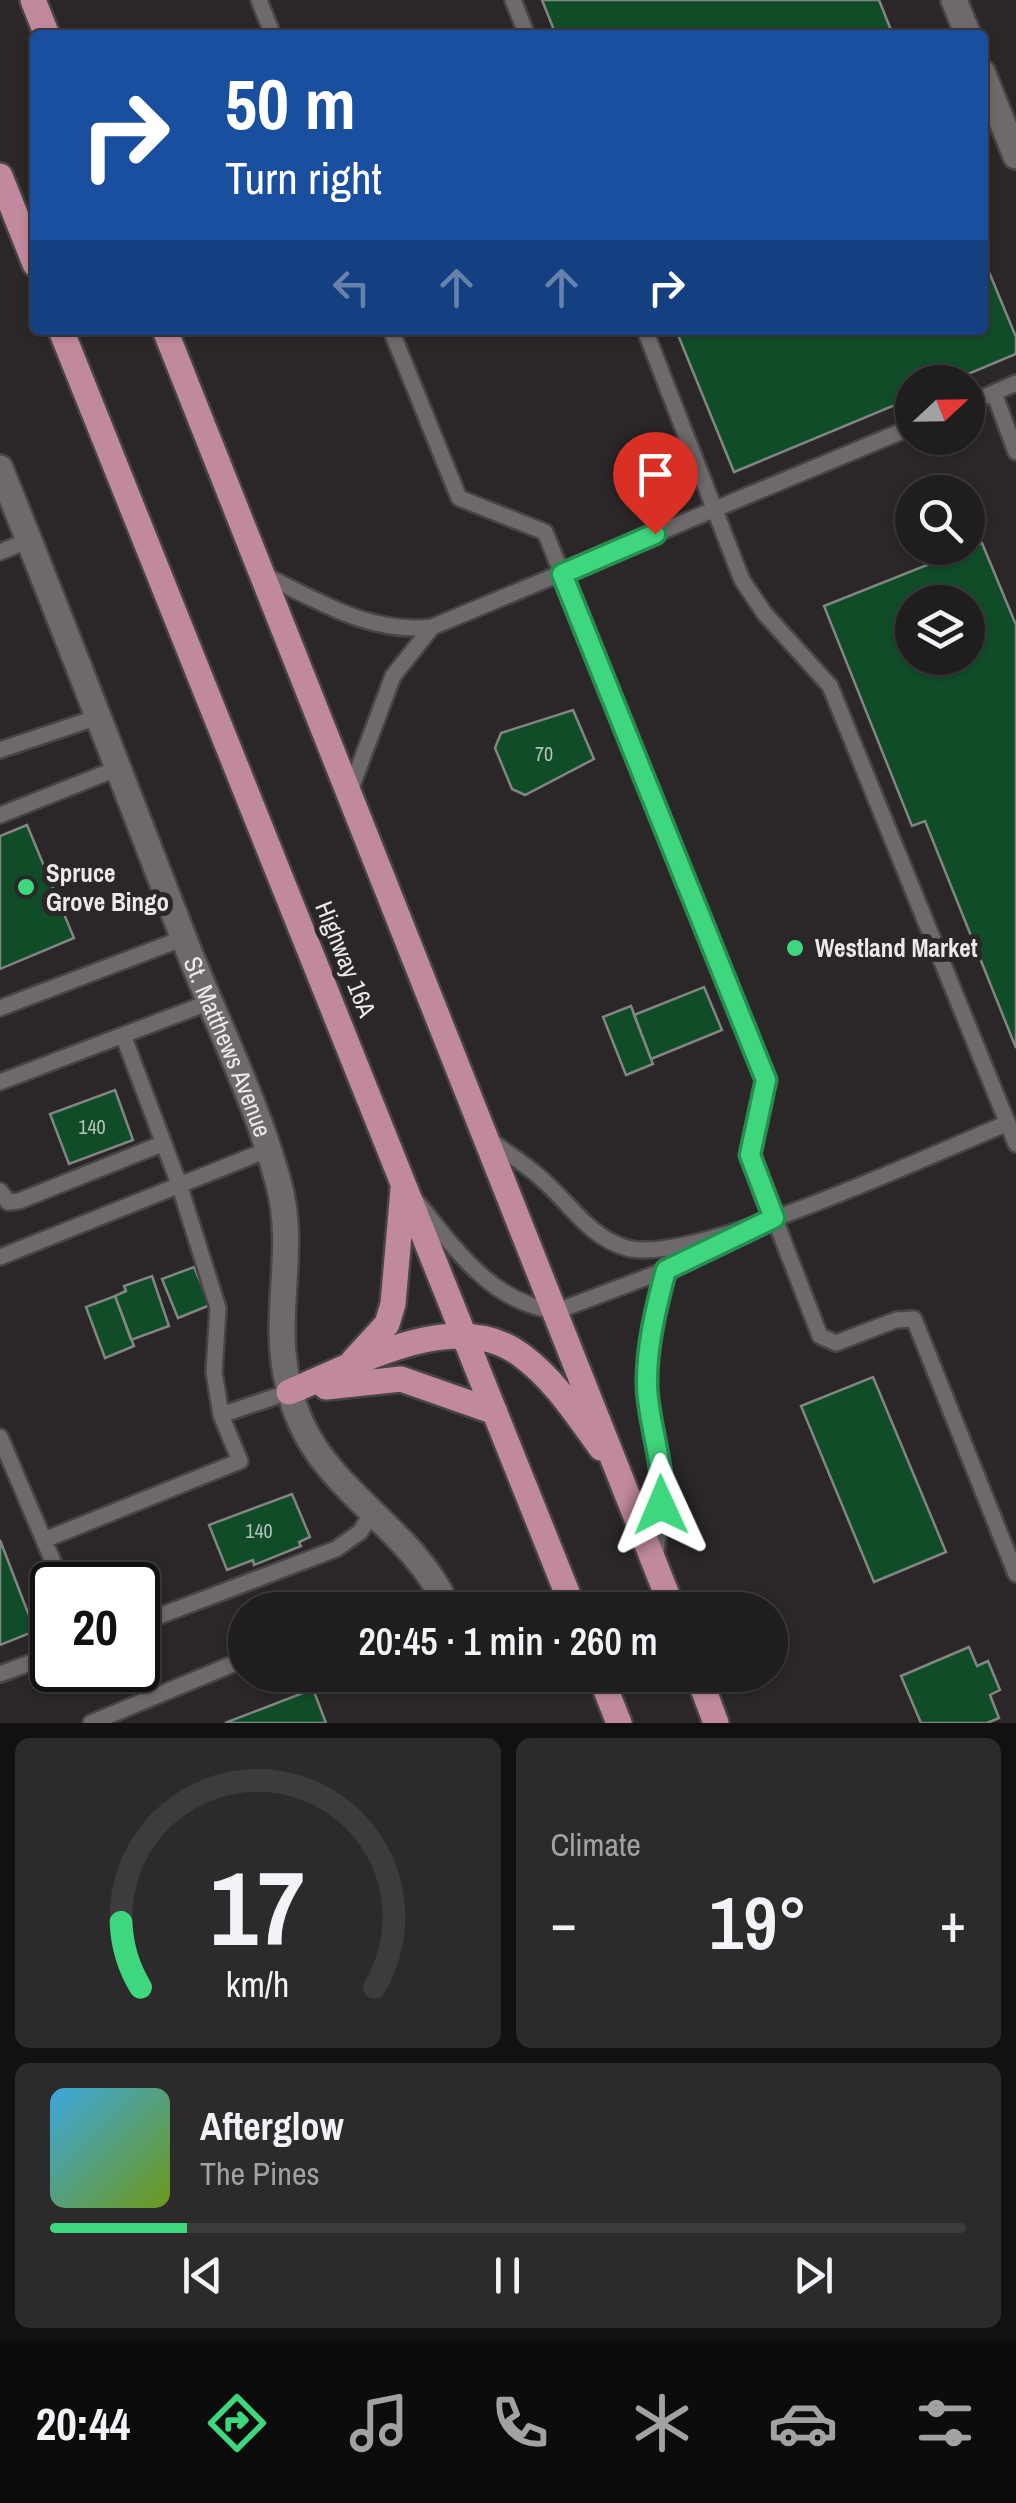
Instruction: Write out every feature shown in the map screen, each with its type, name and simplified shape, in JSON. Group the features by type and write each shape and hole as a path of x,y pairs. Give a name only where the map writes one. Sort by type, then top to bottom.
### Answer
{"main road":[{"path":"33,0 45,30"},
{"path":"0,176 30,251"},
{"name":"Highway 16A","path":"64,335 567,1592"},
{"path":"167,335 667,1592"},
{"path":"341,1371 387,1324 403,1184"},
{"path":"289,1392 399,1347 464,1334 518,1352 541,1371 622,1476"},
{"path":"289,1392 401,1379 495,1412"},
{"path":"607,1692 619,1723"},
{"path":"704,1692 716,1723"}],"street":[{"path":"954,0 966,30"},
{"path":"988,87 1016,156"},
{"name":"St. Matthews Avenue","path":"0,468 122,767 280,1189 283,1241 279,1339 289,1392 303,1428 350,1493 431,1570 441,1592"}],"lane":[{"path":"259,0 270,30"},
{"path":"513,0 525,30"},
{"path":"393,335 459,498 545,532 766,1080 750,1155 820,1336 836,1343 896,1320 914,1320 1016,1574"},
{"path":"647,335 742,580 765,614 830,686 1016,1144"},
{"path":"985,397 1016,384"},
{"path":"994,393 1016,452"},
{"path":"263,574 372,626 404,630 432,627 895,433"},
{"path":"0,552 29,540"},
{"path":"350,792 393,676 409,650 432,627"},
{"path":"1,749 101,716"},
{"path":"0,815 122,767"},
{"path":"0,1008 184,938"},
{"path":"0,1082 210,1002"},
{"path":"44,1540 240,1461 221,1414 214,1372 218,1308 179,1184 123,1035"},
{"path":"403,1184 458,1252 498,1292 538,1309 557,1312 666,1270 733,1234 1008,1123"},
{"path":"490,1140 546,1182 592,1231 628,1248 670,1247 733,1234"},
{"path":"0,1191 8,1202 19,1201 164,1143"},
{"path":"0,1257 267,1150"},
{"path":"655,1563 664,1476 647,1388 651,1338 666,1270"},
{"path":"221,1414 289,1392"},
{"path":"0,1437 53,1562"},
{"path":"160,1616 336,1548 360,1532 374,1512"},
{"path":"0,1674 30,1663"},
{"path":"91,1723 228,1666"}],"building":[{"path":"542,0 879,0 891,30 554,30"},
{"path":"988,269 1016,337 1016,354 985,367 895,365 895,405 734,472 678,335 988,335"},
{"path":"985,550 1016,625 1016,1048 925,821 912,826 824,606 927,565 985,565"},
{"path":"573,710 594,759 525,795 512,789 495,748 501,733"},
{"name":"Spruce Grove Bingo","path":"27,825 74,938 0,969 0,836"},
{"path":"704,987 722,1030 651,1059 634,1015"},
{"path":"631,1006 653,1064 626,1075 603,1017"},
{"path":"115,1090 133,1140 69,1164 50,1114"},
{"path":"194,1267 210,1305 178,1318 162,1279"},
{"path":"152,1276 169,1326 131,1340 115,1296 126,1291 124,1286"},
{"path":"115,1296 134,1346 105,1358 86,1307"},
{"path":"873,1377 946,1552 874,1582 801,1406"},
{"path":"292,1494 310,1537 299,1542 301,1546 254,1565 253,1560 227,1570 209,1525"},
{"path":"0,1540 30,1618 30,1633 0,1645"},
{"path":"969,1647 977,1666 988,1661 1000,1690 990,1695 999,1718 987,1723 921,1723 901,1676"},
{"path":"314,1692 326,1723 225,1723"}],"place":[{"name":"Spruce Grove Bingo","path":"26,887"},
{"name":"Westland Market","path":"795,948"}],"route":[{"path":"655,534 562,574 766,1080 750,1155 774,1218 733,1234 666,1270 651,1338 647,1388 664,1476 661,1505"}]}
